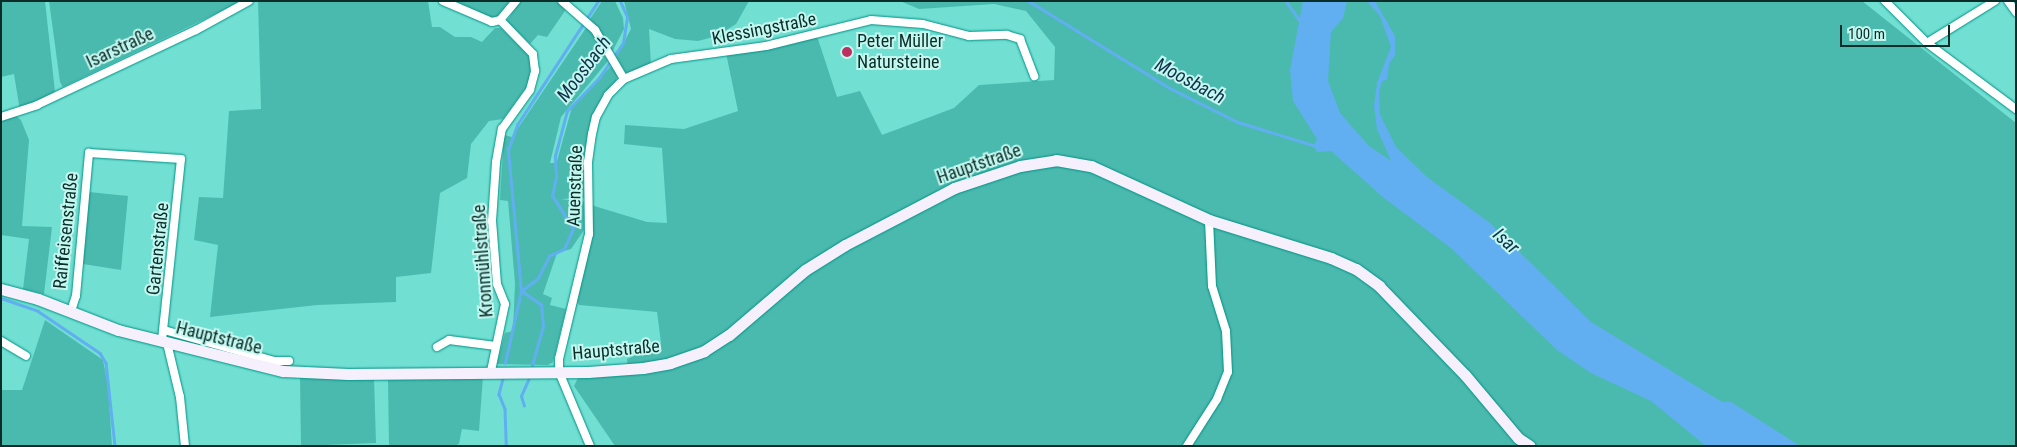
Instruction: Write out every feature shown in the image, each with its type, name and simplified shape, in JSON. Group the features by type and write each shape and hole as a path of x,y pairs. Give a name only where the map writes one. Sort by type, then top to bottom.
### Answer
{"main road":[{"name":"Hauptstraße","path":"1,289 118,330 164,338 302,374 490,371 559,372 643,368 670,364 704,351 729,335 805,270 845,245 954,188 1020,166 1056,160 1091,166 1209,220 1331,258 1356,269 1379,286 1465,375 1505,424 1530,446"}],"street":[{"name":"Isarstraße","path":"1,117 37,104 196,30 249,1"},
{"path":"442,1 482,20 500,20 516,1"},
{"path":"562,1 589,23 624,79"},
{"path":"1885,1 1927,44 2016,110"},
{"path":"1927,44 1981,5 1995,1"},
{"path":"2008,1 2016,12"},
{"name":"Kronmühlstraße","path":"490,371 505,304 496,284 492,221 496,162 502,129 530,90 535,72 533,54 500,20"},
{"name":"Klessingstraße","path":"624,79 671,59 766,46 871,20 923,24 969,36 1007,35 1020,39 1034,76"},
{"name":"Auenstraße","path":"559,372 561,343 589,234 588,162 592,134 596,117 608,95 624,79"},
{"name":"Gartenstraße","path":"89,153 181,159 164,338 180,396 185,446"},
{"name":"Raiffeisenstraße","path":"71,312 76,296 89,153"},
{"path":"1187,446 1217,399 1228,372 1226,331 1212,286 1209,220"},
{"path":"164,338 274,361 289,361"},
{"path":"437,347 449,340 496,346"},
{"path":"1,341 26,356"},
{"path":"559,372 590,446"}],"shaded area":[{"path":"1,1 45,1 55,92 20,111 14,74 1,77"},
{"path":"49,1 242,1 63,87 60,82"},
{"path":"258,1 428,1 432,27 440,27 455,37 471,37 482,42 495,28 501,28 532,59 528,85 503,119 489,121 471,144 467,178 440,193 431,273 396,277 396,302 317,305 210,317 218,245 194,240 199,197 223,198 229,111 261,109"},
{"path":"448,1 512,1 499,16 489,18"},
{"path":"520,1 558,1 567,8 547,37 538,35 530,44 507,21"},
{"path":"602,1 615,1 623,18 624,29 611,54 590,19"},
{"path":"624,1 749,1 736,24 717,36 698,41 675,39 649,29 651,65 626,73 616,57 631,29"},
{"path":"900,1 1862,1 2016,123 2016,446 615,446 574,386 579,376 628,374 627,359 661,343 657,312 579,305 576,299 591,205 647,222 667,223 662,148 624,144 625,125 684,129 738,111 726,53 817,36 837,97 860,91 882,135 954,108 979,85 1054,80 1055,47 1026,11 994,4 919,9"},
{"path":"588,25 608,61 561,117 550,163 556,163 557,184 557,161 572,107 612,65 617,76 616,83 594,113 587,137 585,198 561,199 584,202 584,230 571,249 557,253 543,294 552,298 550,305 566,309 553,362 548,365 497,364 505,333 513,331 515,283 508,201 500,200 504,135 512,137"},
{"path":"16,116 21,120 29,140 22,226 52,227 44,294 23,289 29,239 1,235 1,120"},
{"path":"89,192 128,196 121,270 83,264"},
{"path":"45,320 103,360 108,386 112,446 1,446 1,390 22,390"},
{"path":"483,376 479,431 462,429 459,444 454,446 389,446 388,380"},
{"path":"300,377 374,377 376,443 301,446"}],"water":[{"name":"Isar","path":"1303,1 1347,1 1343,18 1331,32 1328,81 1340,113 1369,146 1391,161 1377,129 1374,106 1377,83 1391,47 1380,16 1367,1 1375,1 1395,36 1395,55 1389,64 1387,80 1382,81 1379,92 1380,115 1396,147 1427,177 1490,223 1591,322 1722,402 1731,402 1800,446 1706,446 1651,401 1591,373 1557,350 1451,248 1384,198 1331,151 1317,152 1314,146 1317,139 1293,101 1290,70"}],"waterway":[{"path":"532,365 543,327 541,305 521,291 508,150 517,125 598,1"},
{"name":"Moosbach","path":"505,363 521,291 538,278 549,256 564,249 573,229 552,196 556,177 555,156 567,111 599,78 623,43 627,17 620,1"},
{"name":"Moosbach","path":"1029,1 1170,88 1238,122 1316,146"},
{"path":"1286,1 1300,21"},
{"path":"1,298 38,311 100,353 106,363 115,446"},
{"path":"524,406 521,396 529,378"},
{"name":"Moosbach","path":"503,379 499,394 505,409 506,446"}],"place":[{"name":"Peter Müller Natursteine","path":"847,52"}]}
